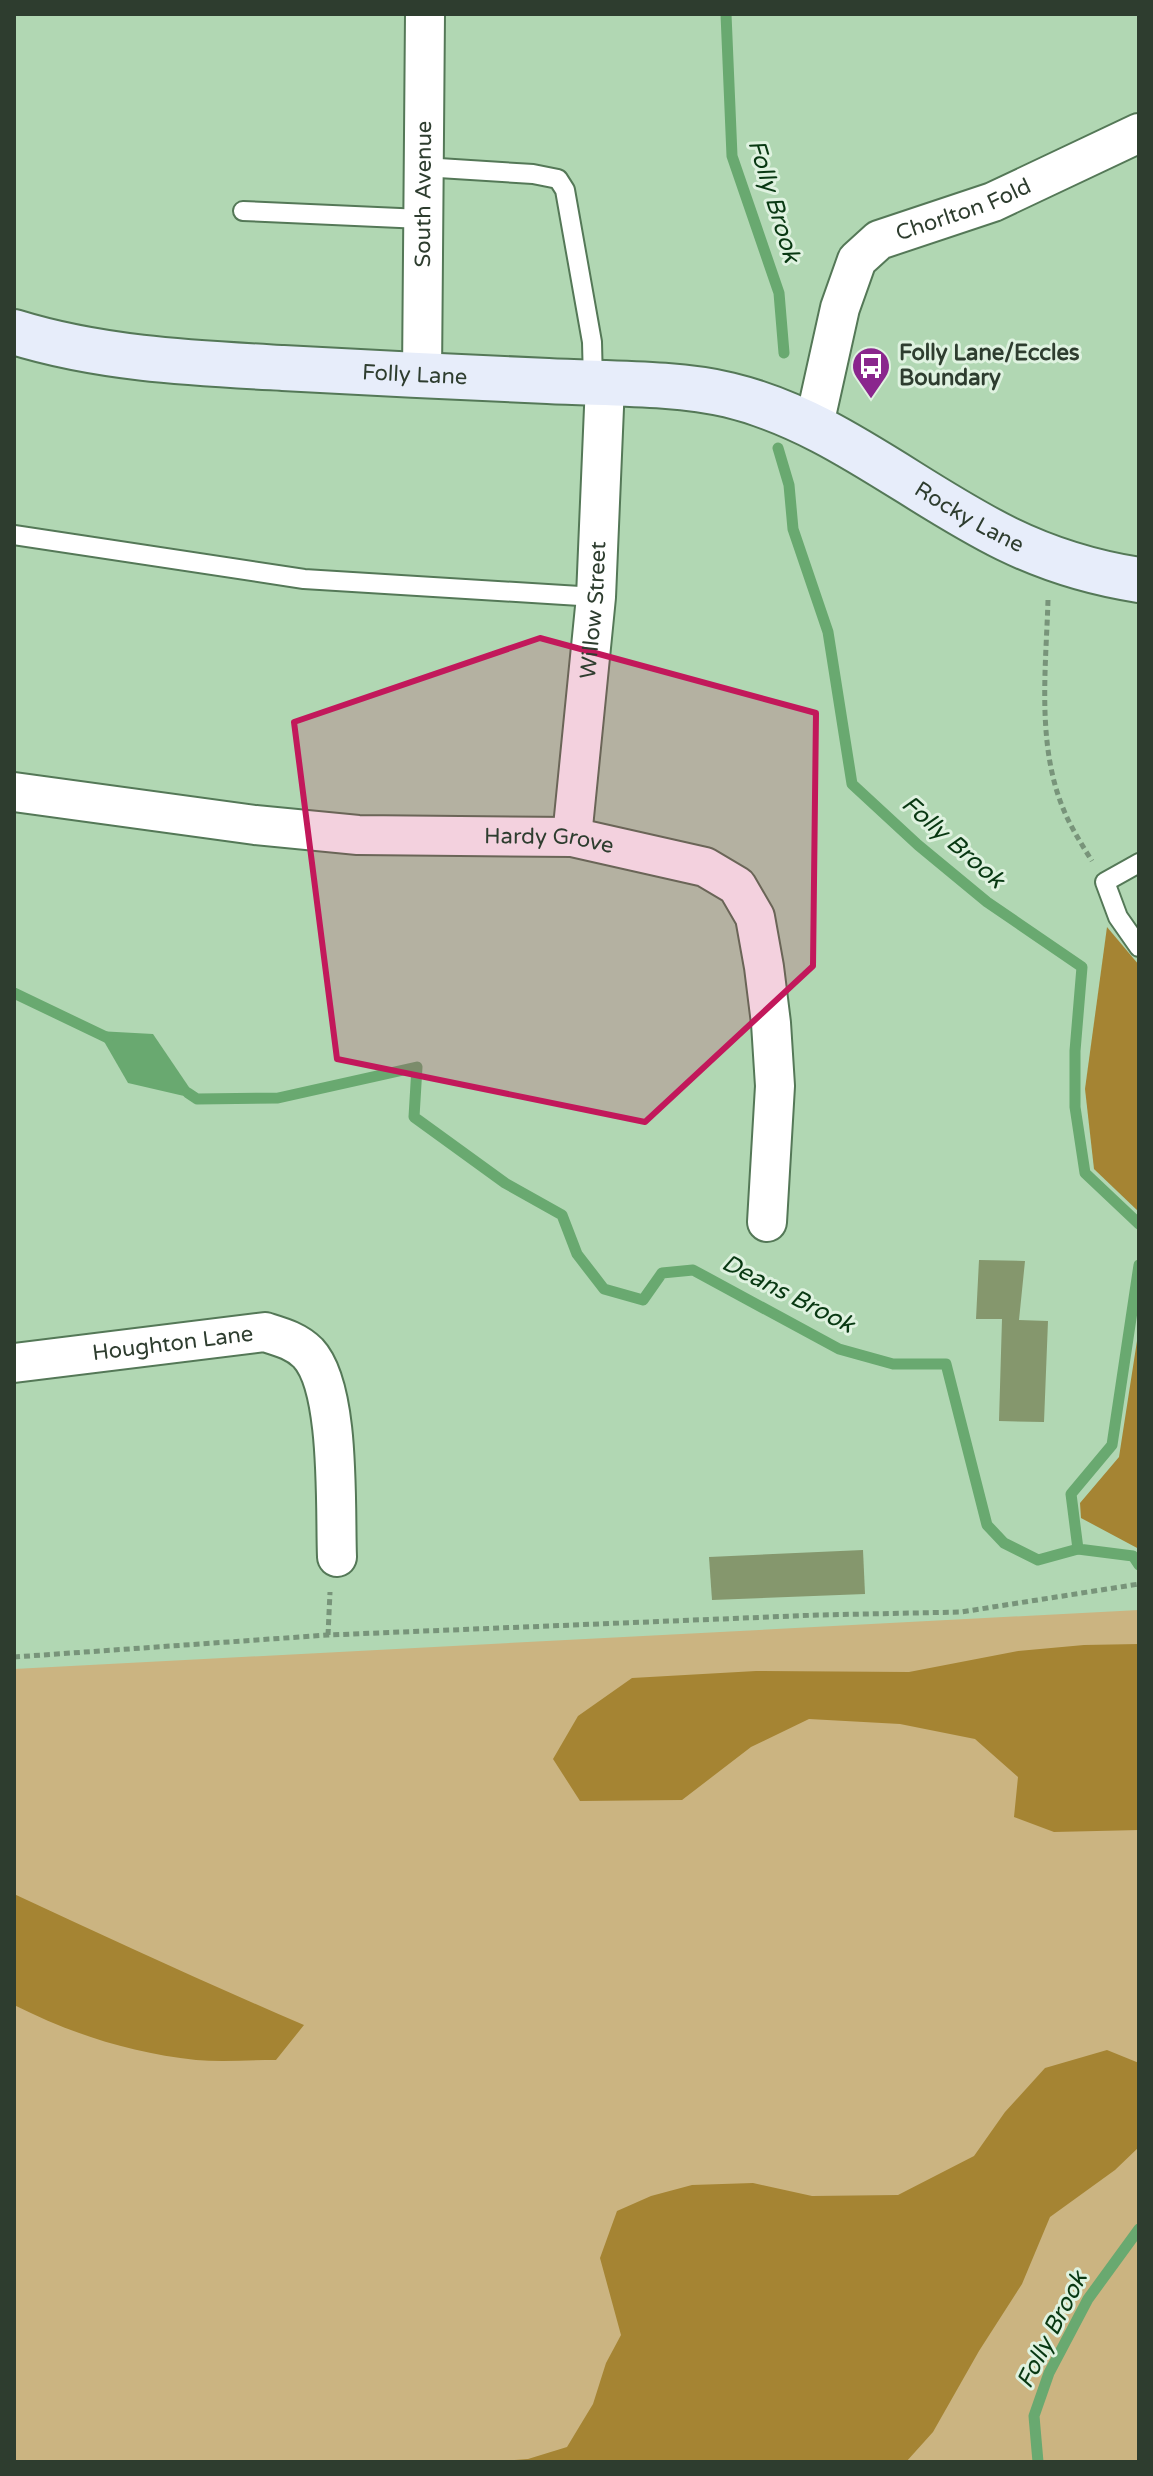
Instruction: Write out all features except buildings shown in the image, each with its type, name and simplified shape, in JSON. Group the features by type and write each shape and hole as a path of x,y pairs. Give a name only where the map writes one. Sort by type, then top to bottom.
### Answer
{"main road":[{"name":"Folly Lane","path":"15,335 134,357 422,376 690,389 728,394 814,425"},
{"name":"Rocky Lane","path":"814,425 1008,539 1091,570 1139,580"}],"street":[{"name":"South Avenue","path":"422,376 425,14"},
{"name":"Chorlton Fold","path":"814,425 840,308 857,260 879,240 993,202 1139,133"},
{"name":"Willow Street","path":"572,837 596,597 599,383"},
{"name":"Hardy Grove","path":"14,792 255,825 358,835 572,837 705,867 737,886 755,917 771,1023 775,1086 767,1222"},
{"name":"Houghton Lane","path":"14,1363 265,1332 291,1340 309,1354 325,1381 331,1413 337,1557"}],"lane":[{"path":"423,167 533,174 558,179 565,190 599,383"},
{"path":"243,211 422,219"},
{"path":"14,535 304,579 596,597"},
{"path":"1139,863 1105,882 1118,917 1139,947"}],"path":[{"path":"1053,558 1049,573 1045,700 1050,755 1064,811 1105,882"},
{"path":"14,1657 344,1635 961,1612 1139,1584"}],"highlighted area":[{"path":"540,638 816,713 813,966 645,1122 337,1059 294,722"}],"shaded area":[{"path":"1107,927 1139,965 1139,1212 1094,1169 1085,1089"},
{"path":"98,1031 153,1034 197,1099 128,1083"},
{"path":"1139,1328 1139,1549 1081,1518 1080,1503 1119,1457"},
{"path":"1139,1610 1139,2462 14,2462 14,1669"},
{"path":"1139,1644 1139,1830 1054,1832 1014,1817 1018,1777 975,1739 900,1724 809,1719 751,1747 682,1800 580,1801 553,1759 578,1716 632,1678 756,1671 909,1672 1018,1651"},
{"path":"14,1894 304,2025 276,2060 206,2061 125,2047 36,2015 14,2005"},
{"path":"1107,2050 1139,2063 1139,2147 1115,2170 1050,2217 1022,2284 933,2432 906,2462 490,2462 528,2459 567,2447 593,2404 606,2363 621,2335 600,2258 617,2211 651,2196 692,2185 753,2183 812,2196 898,2195 974,2156 1005,2112 1045,2068"}],"waterway":[{"name":"Folly Brook","path":"726,14 732,156 779,293 784,353"},
{"name":"Folly Brook","path":"778,448 789,485 793,529 828,632 852,784 918,845 987,902 1082,967 1075,1051 1075,1107 1085,1173 1139,1224"},
{"path":"14,993 108,1038"},
{"name":"Deans Brook","path":"188,1093 197,1099 278,1098 417,1067 414,1117 505,1183 562,1215 577,1254 604,1289 643,1300 662,1273 693,1270 839,1349 893,1364 946,1364 987,1525 1004,1543 1038,1560 1078,1549"},
{"name":"Folly Brook","path":"1139,1265 1112,1445 1071,1494 1078,1549 1133,1556 1139,1565"},
{"name":"Folly Brook","path":"1038,2462 1034,2416 1049,2373 1088,2299 1139,2229"}],"place":[{"name":"Folly Lane/Eccles Boundary","path":"871,400"}]}
